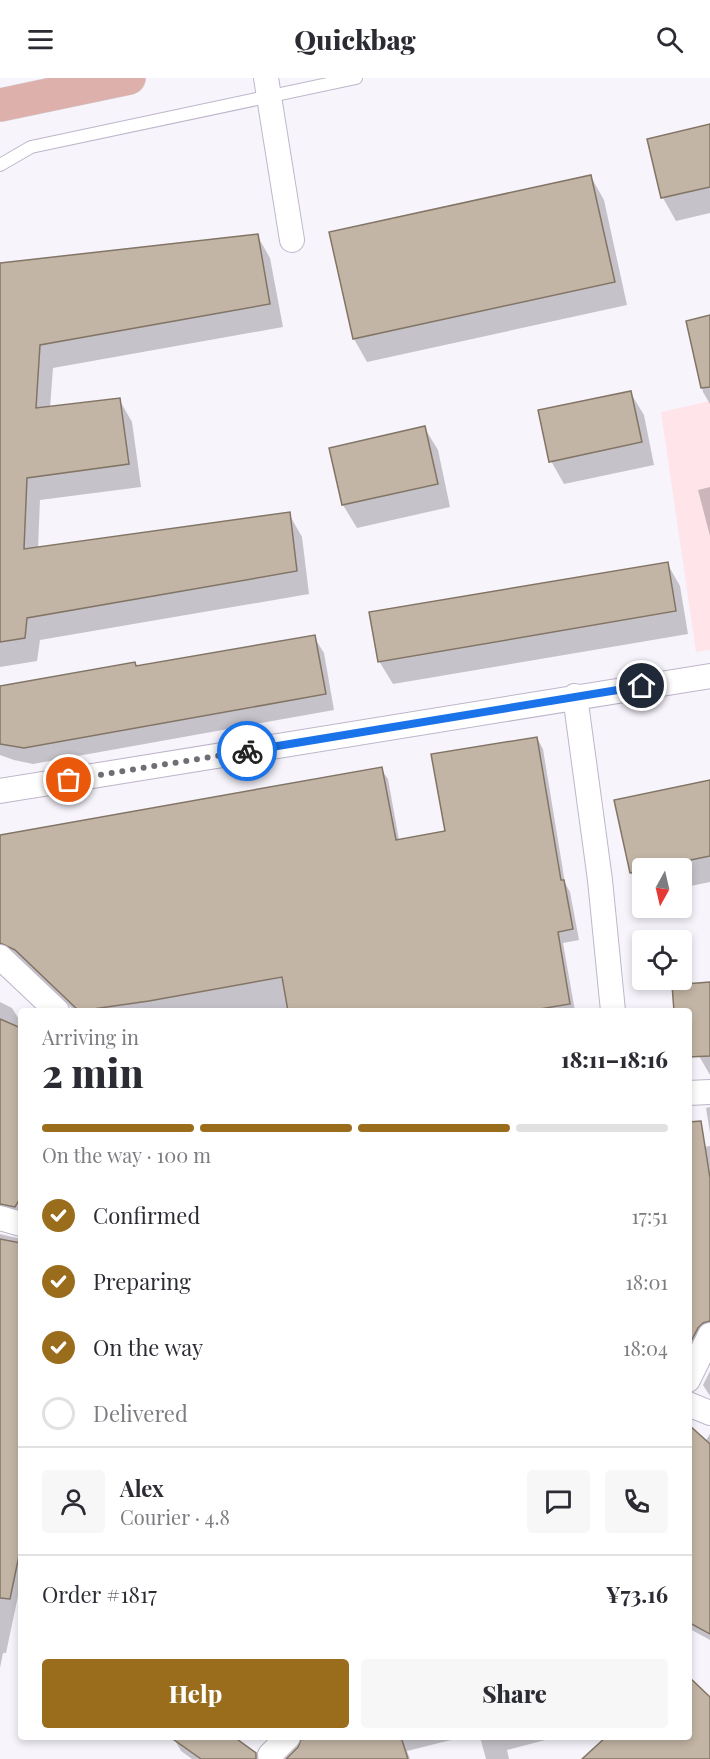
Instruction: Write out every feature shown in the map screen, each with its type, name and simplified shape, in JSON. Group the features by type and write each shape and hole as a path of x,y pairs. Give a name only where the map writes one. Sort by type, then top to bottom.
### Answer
{"main road":[{"path":"0,105 129,78"}],"street":[{"path":"267,87 292,240"},
{"path":"0,791 575,696 710,676"},
{"path":"575,696 600,880 613,1008"},
{"path":"0,957 54,1008"},
{"path":"692,1093 710,1092"},
{"path":"0,1218 18,1223"},
{"path":"692,1372 710,1335"},
{"path":"692,1406 710,1413"},
{"path":"270,1755 285,1740"}],"lane":[{"path":"0,165 31,147 267,87 356,78"}],"shaded area":[{"path":"710,401 710,650 696,652 661,412"}],"building":[{"path":"710,124 710,187 661,198 647,139"},
{"path":"591,175 615,282 353,339 329,232"},
{"path":"258,234 270,304 40,345 36,408 120,398 129,464 27,478 24,549 290,512 297,571 27,618 25,638 0,642 0,263"},
{"path":"710,315 710,387 701,388 686,321"},
{"path":"631,391 642,442 549,462 538,410"},
{"path":"425,426 438,484 342,505 329,448"},
{"path":"668,562 676,611 378,662 369,612"},
{"path":"315,635 326,694 24,748 0,744 0,686 135,662 136,666"},
{"path":"537,737 561,880 564,880 573,929 558,932 570,1004 546,1008 287,1008 282,977 149,1001 100,1008 76,1008 15,950 0,943 0,835 382,767 396,840 445,831 431,754"},
{"path":"710,780 710,856 692,860 632,858 632,873 630,873 614,800"},
{"path":"710,982 710,1056 692,1057 692,1008 674,1008 672,990 692,990 692,983"},
{"path":"0,1019 18,1027 18,1202 15,1207 0,1204"},
{"path":"701,1121 710,1178 710,1321 698,1328 692,1339 692,1122"},
{"path":"0,1239 18,1242 18,1560 10,1599 0,1598"},
{"path":"692,1428 710,1444 710,1634 692,1624"},
{"path":"692,1680 710,1697 710,1759 582,1759 603,1740 692,1740"},
{"path":"174,1740 238,1740 256,1753 256,1759 201,1759"},
{"path":"301,1740 402,1740 408,1759 286,1759 298,1747"}],"way so far":[{"path":"69,780 247,751"}],"route":[{"path":"247,751 642,686"}]}
